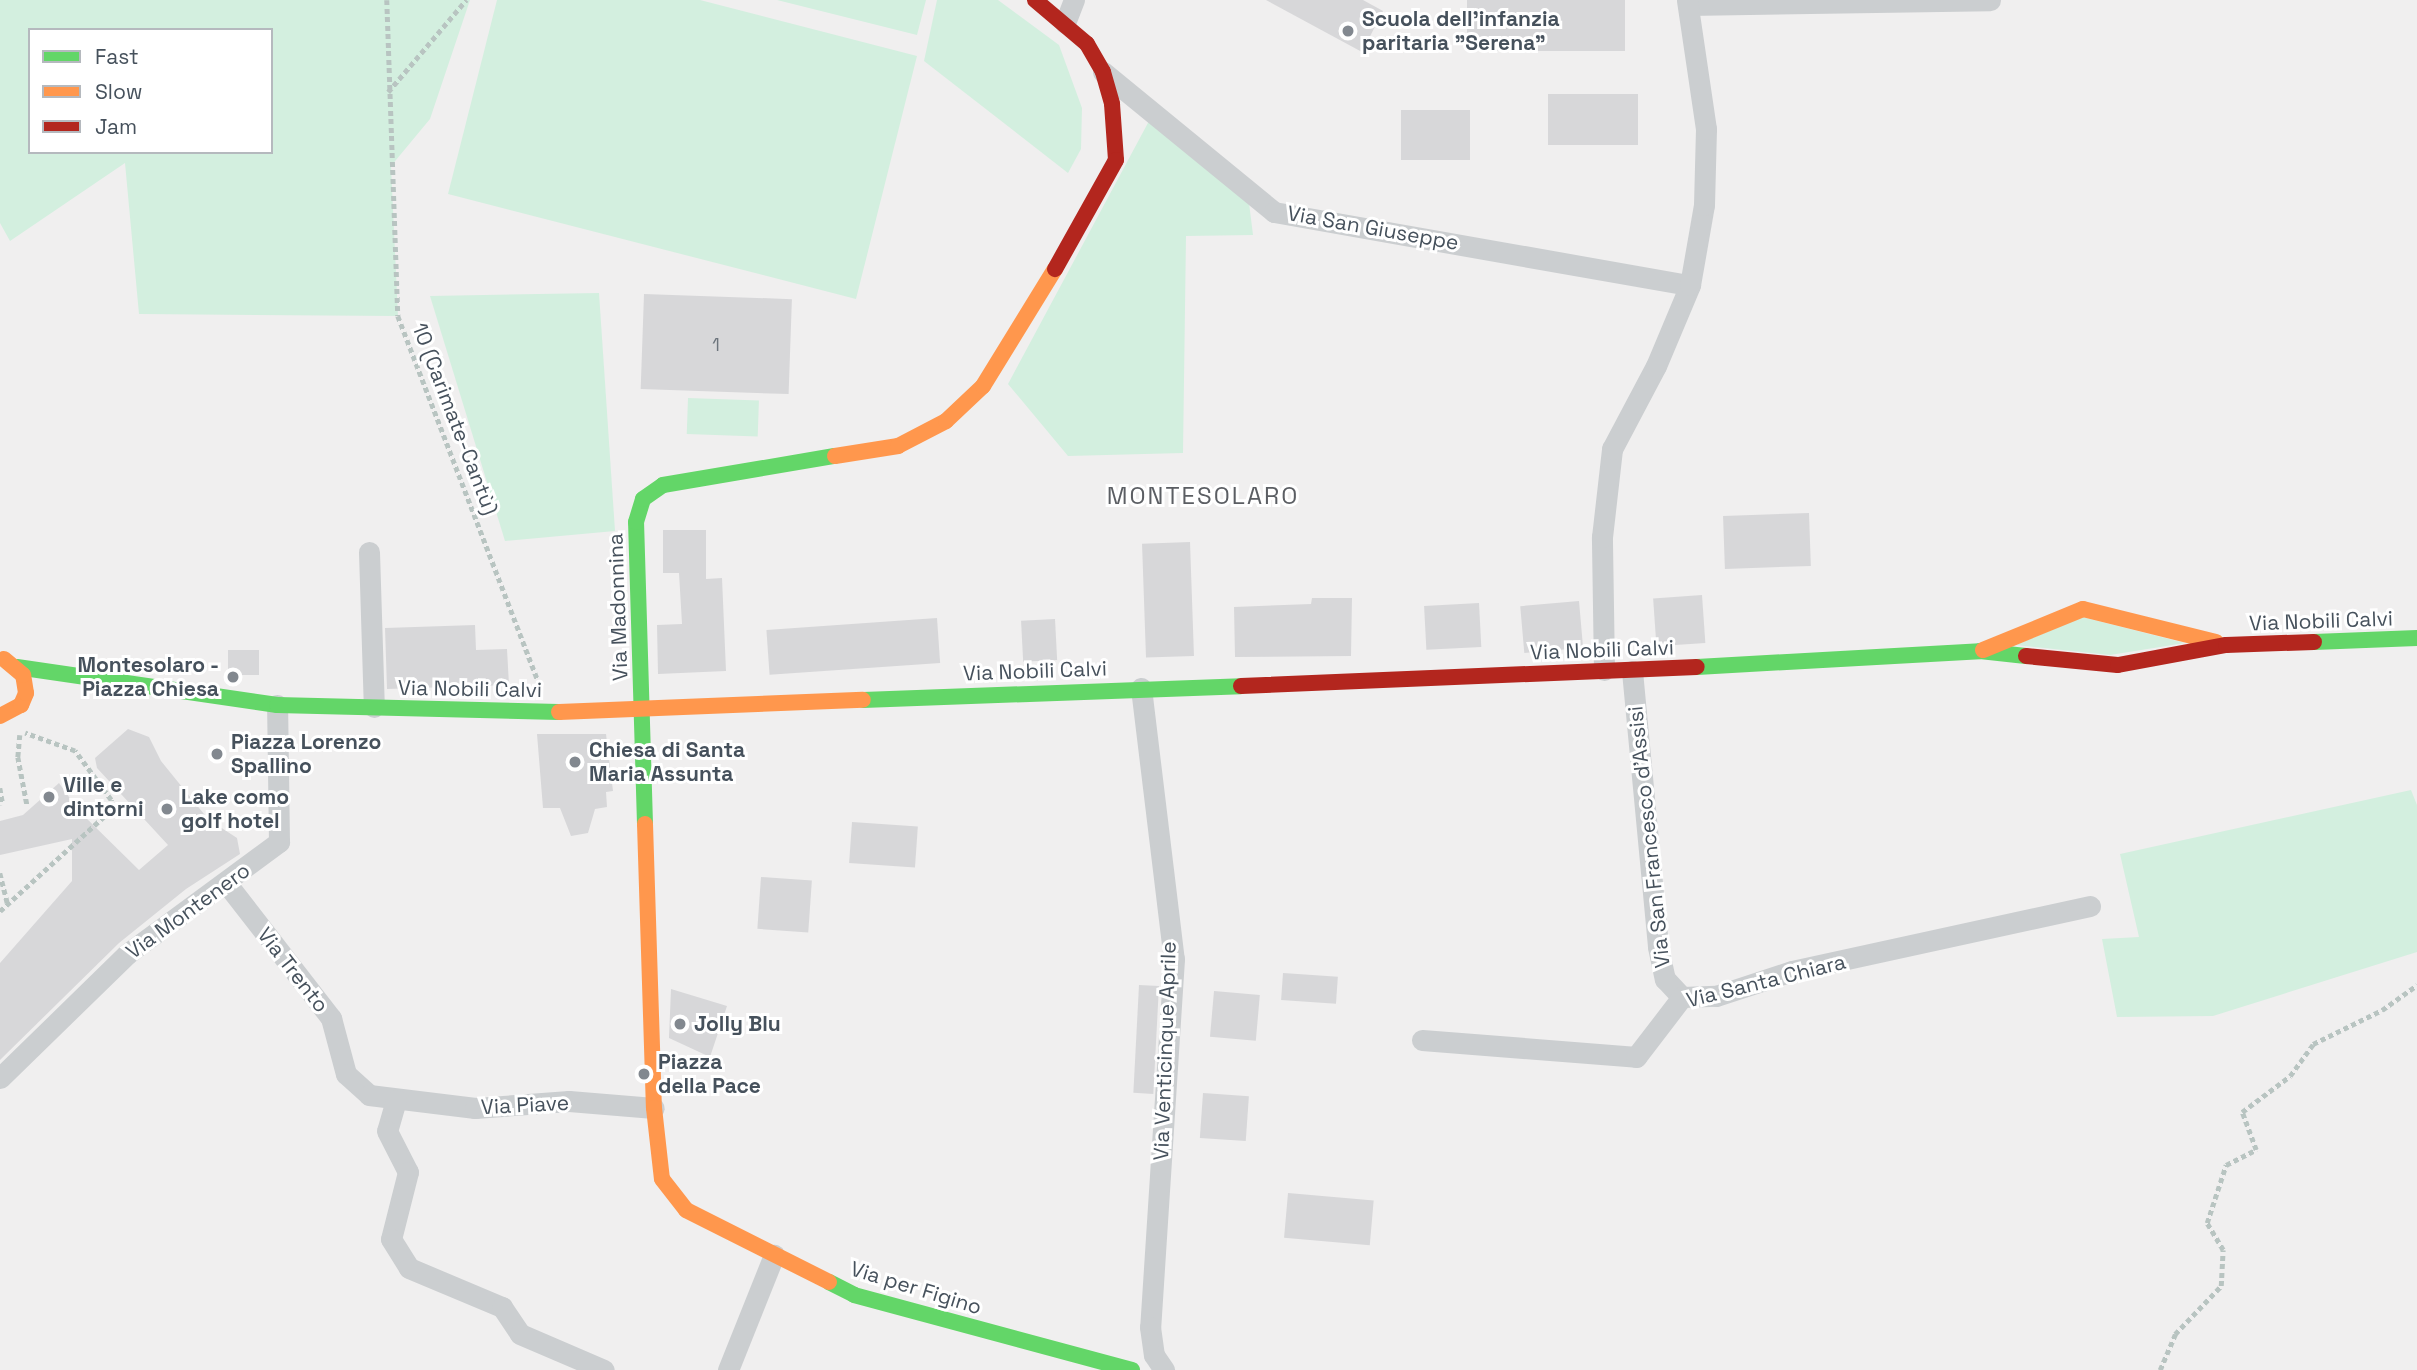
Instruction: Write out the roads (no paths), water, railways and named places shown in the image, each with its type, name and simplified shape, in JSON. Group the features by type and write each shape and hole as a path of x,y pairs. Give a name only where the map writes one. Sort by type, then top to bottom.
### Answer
{"main road":[{"name":"Via Madonnina","path":"654,1108 636,522 643,499 663,485 898,446 946,421 983,386 1085,220 1115,160 1112,104 1102,72 1087,44 1035,0"},
{"name":"Via Nobili Calvi","path":"1980,651 2083,609 2226,645"},
{"name":"Via Nobili Calvi","path":"0,659 17,667 94,675 276,705 549,712 642,706 1632,671 1980,651 2119,665 2226,645 2417,638"},
{"path":"10,711 26,683 17,667"},
{"path":"10,711 94,675"},
{"name":"Via per Figino","path":"654,1108 662,1179 686,1210 854,1295 1132,1370"}],"street":[{"path":"1065,23 1074,0"},
{"path":"1604,670 1602,537 1612,449 1656,366 1690,285 1704,205 1706,129 1688,3 1990,0"},
{"name":"Via San Giuseppe","path":"1102,72 1274,212 1690,285"},
{"path":"369,552 374,707"},
{"name":"Via San Francesco d'Assisi","path":"1632,671 1658,947 1665,979 1682,997"},
{"name":"Via Venticinque Aprile","path":"1141,688 1174,959 1150,1327 1154,1355 1164,1370"},
{"name":"Via Montenero","path":"0,1078 127,954 227,884 279,842 276,705"},
{"name":"Via Trento","path":"227,884 331,1018 346,1074 369,1095"},
{"name":"Via Santa Chiara","path":"1422,1040 1636,1057 1682,997 1716,996 1792,971 2090,906"},
{"name":"Via Piave","path":"369,1095 475,1108 569,1101 654,1108"},
{"path":"396,1100 387,1131 408,1172 391,1239 409,1268 502,1307 520,1334 604,1370"},
{"path":"728,1370 774,1255"}],"place":[{"name":"Scuola dell'infanzia paritaria \"Serena\"","path":"1348,31"},
{"name":"Montesolaro - Piazza Chiesa","path":"233,677"},
{"name":"Piazza Lorenzo Spallino","path":"217,754"},
{"name":"Chiesa di Santa Maria Assunta","path":"575,762"},
{"name":"Ville e dintorni","path":"49,797"},
{"name":"Lake como golf hotel","path":"167,809"},
{"name":"Jolly Blu","path":"680,1024"},
{"name":"Piazza della Pace","path":"644,1074"}],"district":[{"name":"MONTESOLARO","path":"1203,496"}]}
